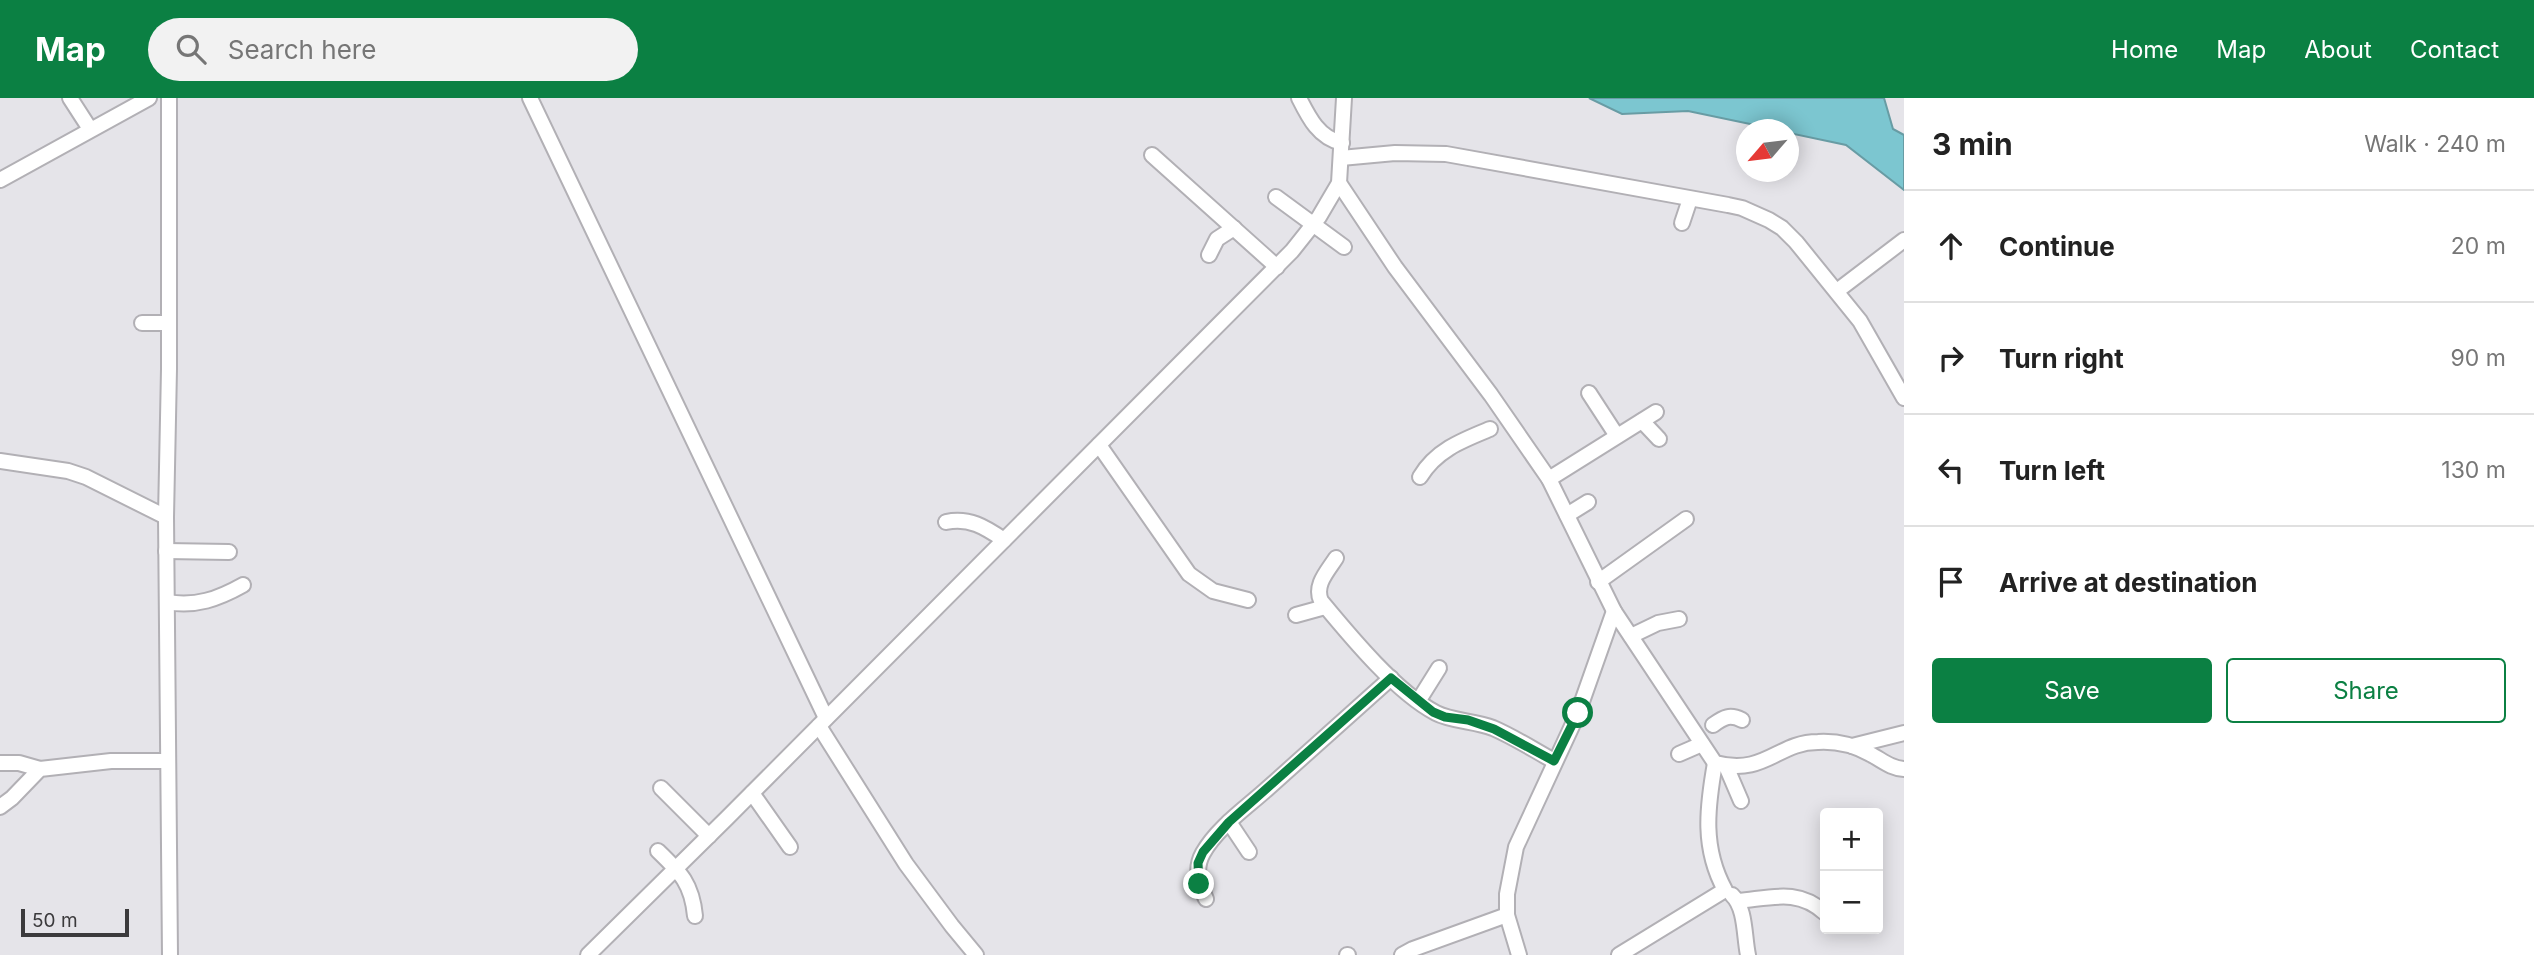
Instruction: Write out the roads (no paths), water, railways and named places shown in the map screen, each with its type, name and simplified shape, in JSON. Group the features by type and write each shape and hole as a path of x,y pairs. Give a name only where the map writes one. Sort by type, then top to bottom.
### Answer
{"street":[{"path":"70,98 90,129"},
{"path":"0,180 149,98"},
{"path":"169,98 166,551 170,955"},
{"path":"530,98 822,722 900,855 976,955"},
{"path":"1299,98 1321,133 1342,151 1446,154 1500,162 1742,208 1769,220 1796,242 1837,290 1873,341 1904,398"},
{"path":"588,955 1277,267 1314,223 1339,183 1343,98"},
{"path":"1152,155 1277,267"},
{"path":"1339,183 1500,425 1549,479 1614,611 1705,734 1741,801"},
{"path":"1276,197 1343,247"},
{"path":"1682,223 1690,199"},
{"path":"1209,256 1217,239 1234,228"},
{"path":"1837,290 1904,240"},
{"path":"142,323 169,323"},
{"path":"1589,394 1617,436"},
{"path":"1549,479 1656,412"},
{"path":"1642,421 1659,439"},
{"path":"1420,477 1433,461 1455,444 1500,425"},
{"path":"1099,445 1189,574 1213,592 1248,600"},
{"path":"0,462 68,471 86,477 166,517"},
{"path":"1567,514 1588,502"},
{"path":"1598,582 1686,519"},
{"path":"946,522 967,520 987,528 1004,540"},
{"path":"166,551 229,552"},
{"path":"1336,558 1319,586 1318,594 1325,607 1391,678 1419,701 1445,717 1468,720 1494,729 1554,761"},
{"path":"167,602 188,604 213,600 243,586"},
{"path":"1296,615 1325,607"},
{"path":"1519,955 1507,915 1507,894 1516,847 1588,688 1614,611"},
{"path":"1631,636 1658,623 1679,619"},
{"path":"1419,701 1439,668"},
{"path":"1206,899 1199,884 1198,863 1203,852 1229,822 1391,678"},
{"path":"1679,754 1726,716 1742,720"},
{"path":"1852,746 1904,733"},
{"path":"1721,765 1754,765 1770,760 1804,742 1821,741 1852,746 1872,754 1889,766 1904,769"},
{"path":"0,763 19,763 40,769 111,761 168,761"},
{"path":"1721,765 1707,825 1714,865 1725,890 1738,901 1748,955"},
{"path":"0,807 12,799 40,769"},
{"path":"661,788 709,836"},
{"path":"752,793 790,848"},
{"path":"1229,822 1249,852"},
{"path":"658,851 676,868 691,890 695,916"},
{"path":"1619,955 1637,950 1725,890"},
{"path":"1738,901 1798,897 1809,900 1820,909"},
{"path":"1402,955 1507,915"}],"water":[{"path":"1589,98 1884,98 1893,129 1904,135 1904,190 1846,145 1799,135 1799,119 1736,121 1688,111 1622,114"}]}
